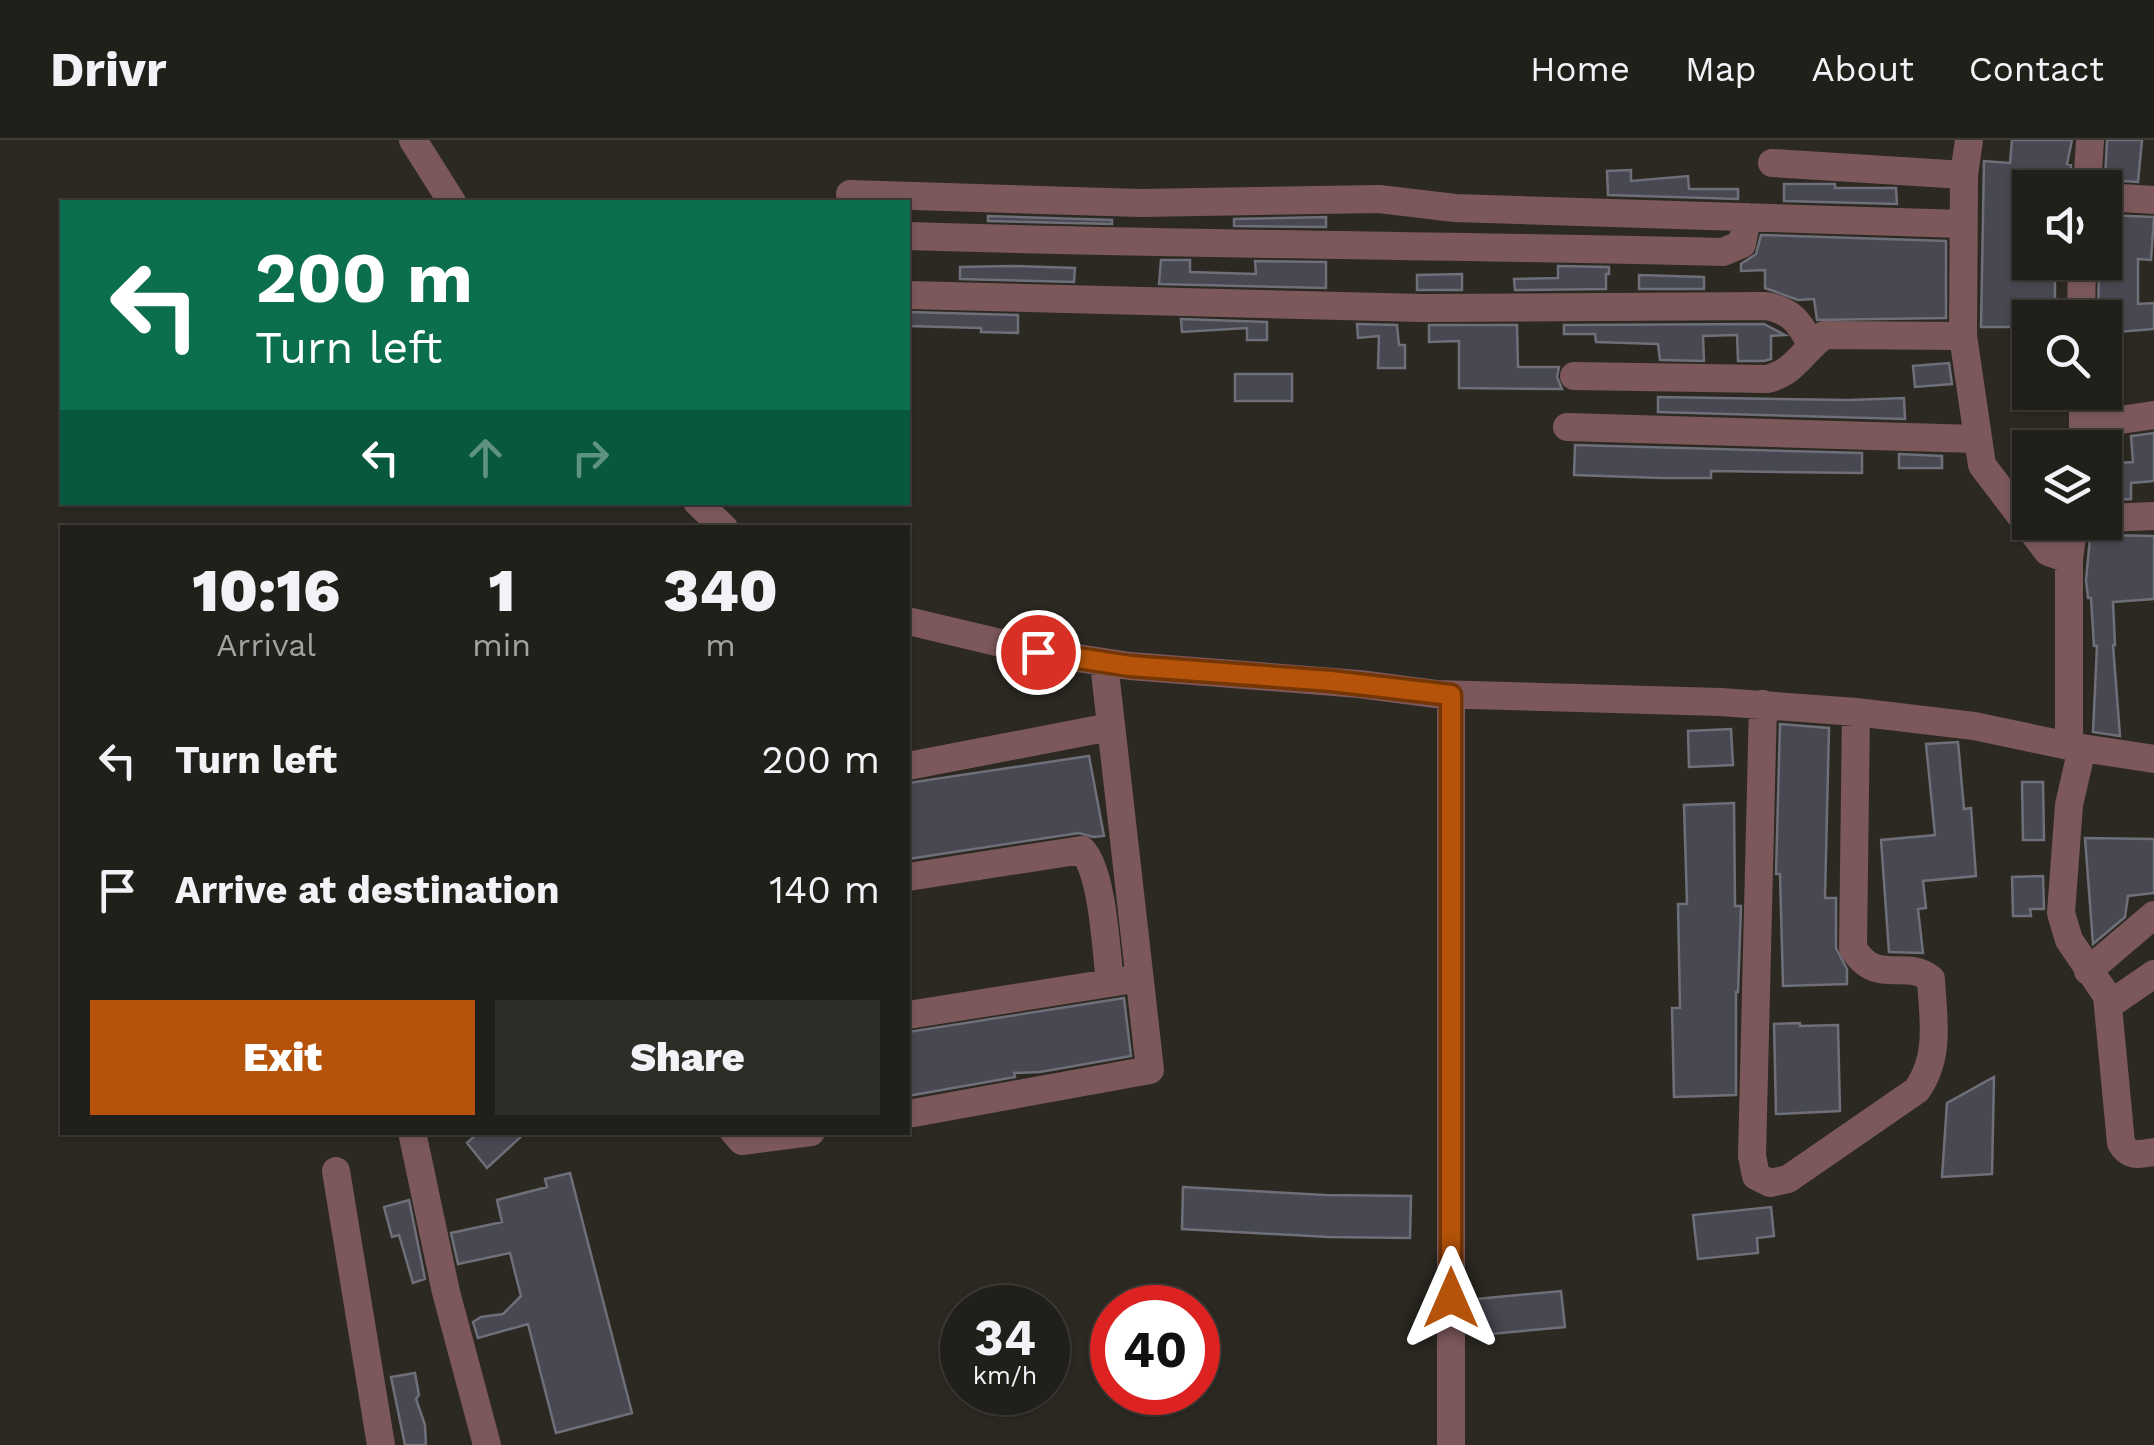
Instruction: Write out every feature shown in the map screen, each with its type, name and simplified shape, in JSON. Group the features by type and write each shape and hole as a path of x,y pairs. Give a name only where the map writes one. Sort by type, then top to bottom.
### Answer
{"street":[{"path":"414,140 451,200"},
{"path":"1969,140 1964,175 1963,336 1982,465 2048,552 2068,559"},
{"path":"2088,170 2090,140"},
{"path":"1772,163 1964,175"},
{"path":"850,194 1140,203 1379,199 1455,208 1963,224"},
{"path":"2122,198 2154,200"},
{"path":"910,236 1205,245 1723,252 1742,244 1747,217"},
{"path":"910,295 1424,308 1766,306 1795,316 1812,344"},
{"path":"1574,376 1767,379 1790,370 1824,335 1963,336"},
{"path":"2105,430 2154,416"},
{"path":"1567,427 1978,438"},
{"path":"701,505 721,525"},
{"path":"2122,517 2154,516"},
{"path":"2071,540 2068,559 2076,747 2061,913 2069,940 2100,983 2109,1005 2121,1143 2133,1155 2154,1152"},
{"path":"910,621 1038,652 1104,663 1451,695 1762,704 1856,712 1974,726 2154,759"},
{"path":"910,1114 1150,1070 1104,663"},
{"path":"1451,695 1451,1445"},
{"path":"1762,704 1752,1156 1756,1176 1770,1183 1788,1179 1917,1090 1930,1072 1935,1046 1931,978 1922,971 1882,971 1861,962 1853,948 1856,712"},
{"path":"910,766 1110,727"},
{"path":"910,877 1082,850 1089,857 1095,880 1110,982"},
{"path":"2088,971 2154,915"},
{"path":"2109,1005 2154,974"},
{"path":"910,1015 1141,978"},
{"path":"413,1135 446,1292 487,1445"},
{"path":"737,1135 742,1141 788,1135"},
{"path":"336,1171 381,1445"}],"building":[{"path":"2012,140 2072,140 2067,164 2071,170 2012,170 2012,280 2055,280 2055,300 2012,300 2012,327 1981,327 1984,161 2010,163"},
{"path":"2107,140 2142,140 2138,182 2122,181 2122,170 2106,170"},
{"path":"1631,170 1631,181 1688,176 1689,189 1738,189 1738,199 1608,195 1607,171"},
{"path":"1784,184 1896,188 1897,204 1784,201"},
{"path":"988,216 1112,220 1112,224 988,221"},
{"path":"2122,216 2154,217 2151,260 2138,259 2138,304 2154,303 2154,329 2122,332 2122,300 2098,300 2099,280 2122,280"},
{"path":"1326,217 1326,227 1234,226 1234,219"},
{"path":"1761,235 1946,241 1946,318 1817,320 1814,299 1798,300 1765,288 1765,270 1741,271 1741,264 1756,254"},
{"path":"1161,260 1190,260 1190,272 1256,274 1255,261 1326,262 1326,288 1159,284"},
{"path":"1558,266 1609,267 1606,289 1515,290 1514,279 1558,278"},
{"path":"960,267 1075,268 1074,282 960,279"},
{"path":"1462,274 1462,290 1417,290 1417,275"},
{"path":"1639,275 1704,277 1704,289 1639,289"},
{"path":"910,312 1018,315 1018,333 981,332 981,328 910,326"},
{"path":"1181,319 1267,322 1267,340 1247,340 1247,328 1182,332"},
{"path":"1357,324 1397,325 1399,345 1405,345 1405,368 1378,368 1379,336 1358,338"},
{"path":"1764,324 1785,335 1771,336 1771,359 1764,361 1738,361 1737,335 1703,336 1704,361 1660,360 1658,344 1596,342 1595,334 1564,334 1564,325"},
{"path":"1429,325 1517,325 1518,367 1559,367 1557,377 1562,389 1459,388 1459,341 1429,342"},
{"path":"1949,363 1952,384 1915,387 1913,366"},
{"path":"1235,374 1292,374 1292,401 1235,401"},
{"path":"1658,397 1904,398 1905,419 1658,412"},
{"path":"2154,433 2154,481 2131,483 2131,499 2122,499 2122,463 2133,462 2131,436"},
{"path":"1575,445 1862,453 1862,473 1711,471 1711,478 1574,475"},
{"path":"1899,454 1942,456 1942,468 1899,468"},
{"path":"2154,536 2154,599 2113,602 2120,736 2093,732 2097,646 2086,580 2090,540"},
{"path":"1780,724 1829,728 1825,898 1836,898 1836,948 1847,969 1847,984 1783,986 1780,874 1776,874"},
{"path":"1731,729 1733,765 1689,767 1688,731"},
{"path":"1958,742 1964,809 1971,808 1976,876 1923,881 1926,908 1918,909 1923,953 1889,952 1881,840 1935,835 1926,744"},
{"path":"1089,756 1104,836 1079,833 910,859 910,783"},
{"path":"2022,782 2043,782 2044,840 2023,840"},
{"path":"1734,803 1735,906 1741,906 1736,1095 1674,1097 1672,1008 1680,1008 1678,904 1687,904 1684,805"},
{"path":"2085,838 2154,839 2154,893 2128,896 2125,917 2093,944"},
{"path":"2043,876 2044,909 2030,909 2031,916 2013,916 2012,877"},
{"path":"1124,998 1131,1056 1014,1073 1015,1077 910,1096 910,1032"},
{"path":"1774,1024 1838,1025 1840,1111 1776,1114"},
{"path":"1994,1077 1992,1174 1942,1177 1947,1103"},
{"path":"476,1135 523,1135 487,1168 467,1143"},
{"path":"570,1173 632,1413 556,1433 528,1324 478,1338 473,1322 503,1314 521,1296 510,1253 458,1264 451,1233 502,1222 497,1200 547,1187 545,1179"},
{"path":"1183,1187 1411,1196 1410,1238 1182,1229"},
{"path":"409,1200 425,1279 413,1283 399,1235 392,1237 384,1207"},
{"path":"1771,1207 1774,1236 1757,1238 1758,1253 1698,1259 1693,1215"},
{"path":"1561,1291 1565,1327 1480,1335 1477,1299"},
{"path":"415,1373 426,1445 405,1445 391,1377"}],"route":[{"path":"1038,652 1130,666 1331,681 1451,695 1451,1298"}]}
